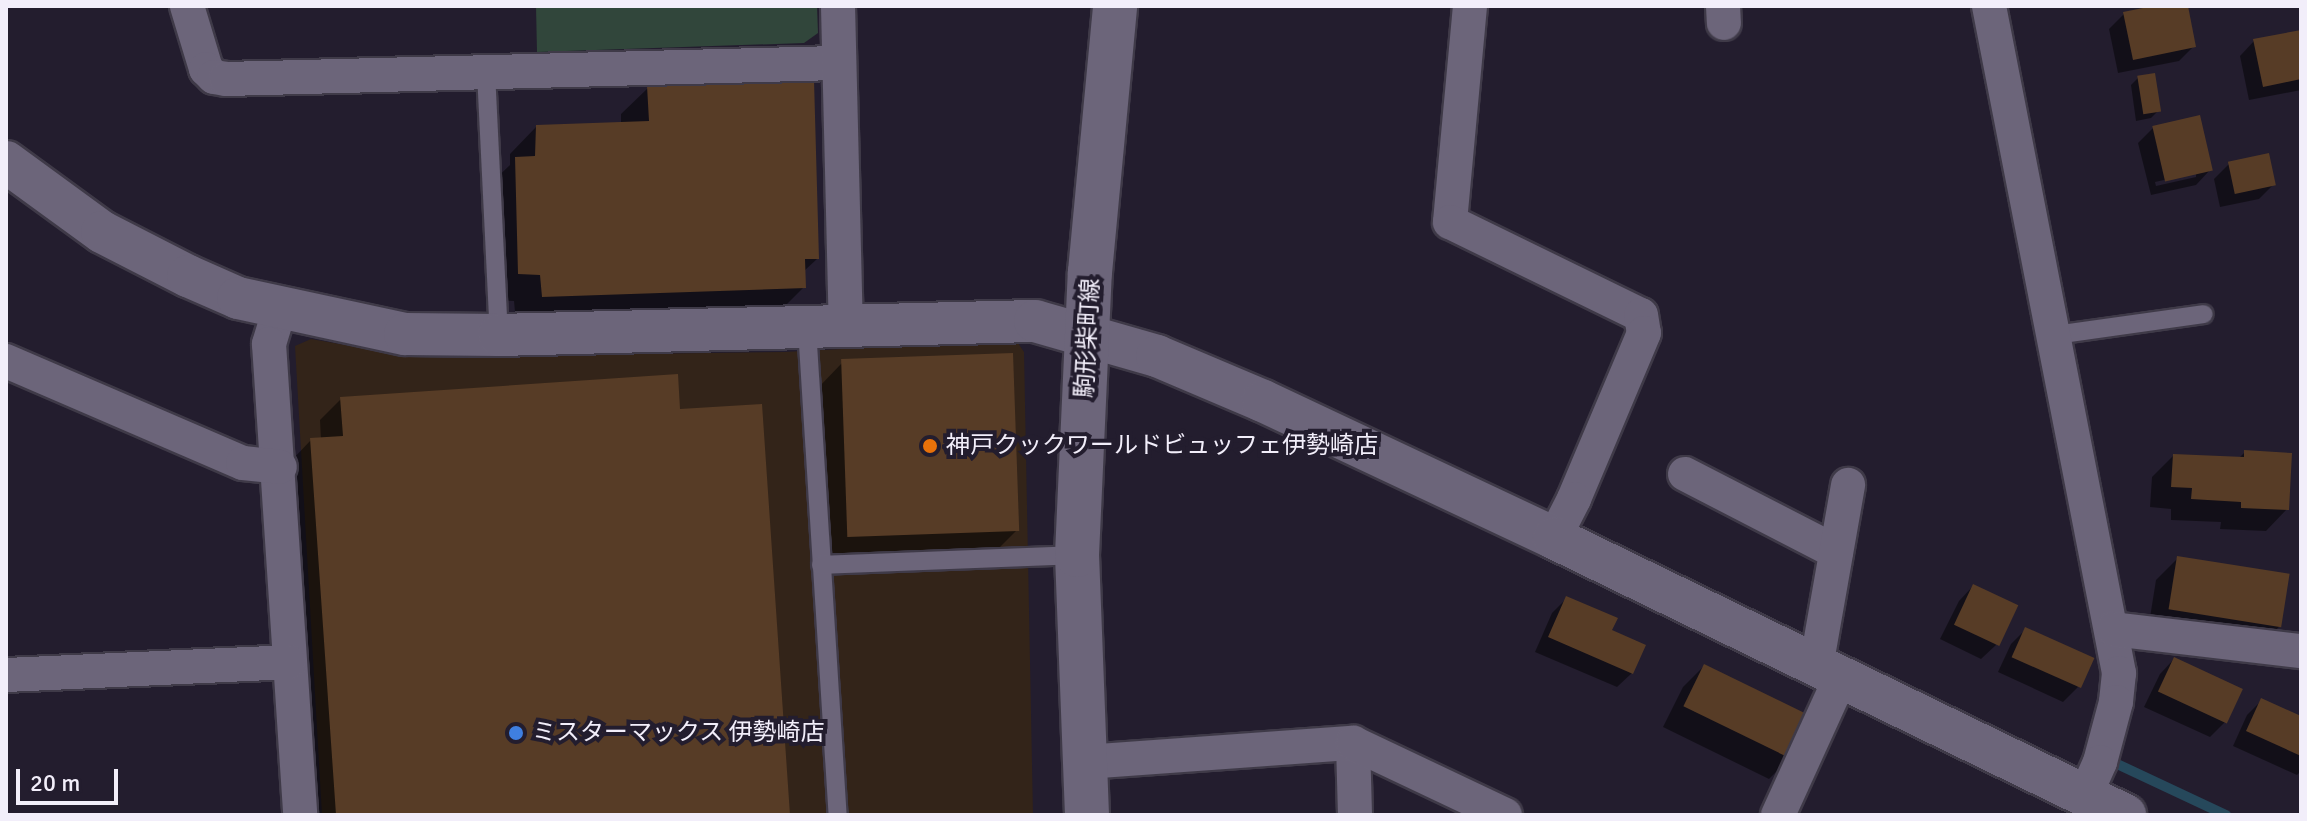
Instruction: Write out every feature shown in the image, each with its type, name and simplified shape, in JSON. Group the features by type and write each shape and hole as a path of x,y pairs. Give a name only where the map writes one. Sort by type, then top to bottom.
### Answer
{"main road":[{"name":"駒形柴町線","path":"1087,815 1077,555 1088,336 1115,6"}],"street":[{"path":"187,6 206,69 214,77 839,63"},
{"path":"827,327 839,63 838,6"},
{"path":"1470,6 1450,222 1641,315 1644,333 1574,499 1554,538"},
{"path":"1989,6 2113,629 2119,673 2116,702 2100,762 2085,796"},
{"path":"6,162 62,205 139,253 238,298 405,334 499,335 1035,321 1157,356 1554,538 2125,815"},
{"path":"280,308 269,344 280,467 300,815"},
{"path":"6,361 243,463 280,467"},
{"path":"1685,474 1836,552"},
{"path":"1778,815 1828,673 1836,552 1848,485"},
{"path":"2113,629 2301,651"},
{"path":"6,675 289,662"},
{"path":"1085,762 1353,743 1505,815"},
{"path":"1353,743 1355,815"}],"lane":[{"path":"486,72 499,335"},
{"path":"2055,335 2204,314"},
{"path":"827,327 821,565 838,815"},
{"path":"821,565 1077,555"}],"shaded area":[{"path":"311,339 414,357 784,352 1016,340 1024,352 1033,815 322,815 295,346"}],"green space":[{"path":"536,6 817,6 818,33 804,43 537,52"}],"building":[{"path":"2153,6 2188,6 2196,47 2133,60 2123,12"},
{"path":"2301,30 2301,79 2263,87 2253,39"},
{"path":"2155,73 2161,112 2143,114 2137,76"},
{"path":"814,80 819,259 805,259 806,288 542,297 540,275 518,274 515,157 535,156 536,125 649,121 647,86"},
{"path":"2200,115 2213,171 2165,182 2152,126"},
{"path":"2269,153 2276,185 2235,194 2228,162"},
{"name":"神戸クックワールドビュッフェ伊勢崎店","path":"1013,353 1019,531 847,537 841,359"},
{"path":"678,374 680,409 762,404 790,815 336,815 310,438 343,436 340,397"},
{"path":"2244,450 2292,453 2289,510 2241,508 2241,502 2191,499 2192,488 2171,487 2173,454 2244,457"},
{"path":"2177,556 2290,574 2281,627 2169,609"},
{"path":"1973,584 2018,605 1999,646 1954,625"},
{"path":"1566,596 1618,618 1612,630 1646,645 1633,674 1548,637"},
{"path":"2025,627 2094,658 2081,688 2012,657"},
{"path":"2174,657 2243,689 2227,724 2158,691"},
{"path":"1704,664 1813,717 1792,759 1683,706"},
{"path":"2261,698 2301,716 2301,756 2246,731"}],"waterway":[{"path":"2115,763 2226,815"}],"place":[{"name":"神戸クックワールドビュッフェ伊勢崎店","path":"930,446"},
{"name":"ミスターマックス 伊勢崎店","path":"516,733"}]}
